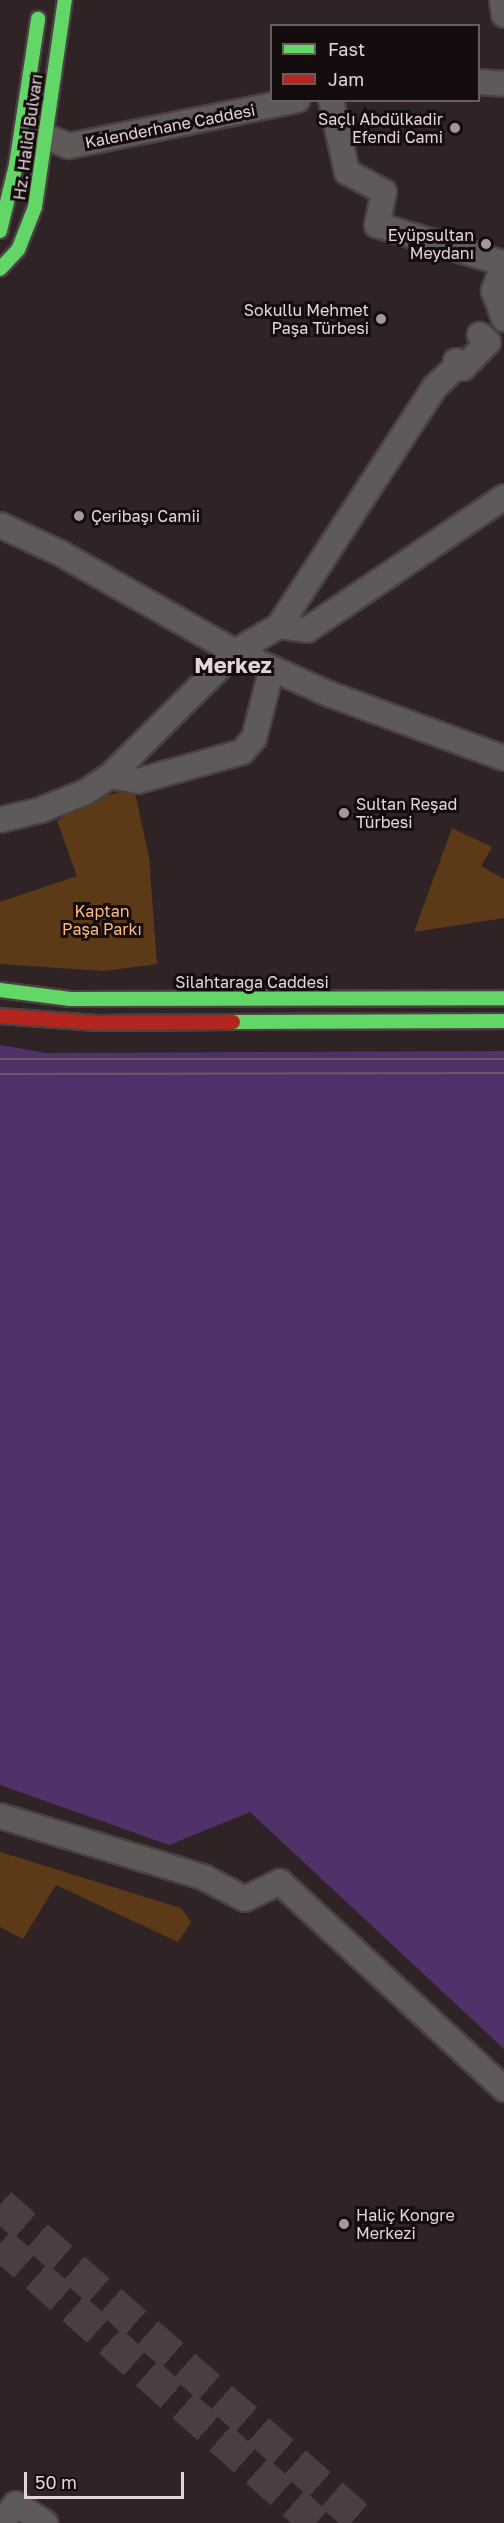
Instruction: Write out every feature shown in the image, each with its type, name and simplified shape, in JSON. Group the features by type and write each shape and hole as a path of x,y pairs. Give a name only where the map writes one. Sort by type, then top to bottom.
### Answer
{"main road":[{"name":"Hz. Halid Bulvarı","path":"0,231 8,157 42,0"},
{"name":"Hz. Halid Bulvarı","path":"0,269 28,232 35,207 65,0"},
{"name":"Silahtarağa Caddesi","path":"0,990 70,999 504,998"},
{"path":"0,1016 120,1023 504,1021"}],"street":[{"path":"502,0 504,15"},
{"path":"480,81 504,84"},
{"name":"Kalenderhane Caddesi","path":"44,136 69,146 287,102"},
{"path":"0,820 41,810 86,792 110,776 235,652 279,626 434,387 488,342 482,337 504,319 494,291 504,263 377,225 384,192 347,172 331,102"},
{"path":"279,626 307,630 504,497"},
{"path":"0,525 60,553 235,652 329,694 504,758"},
{"path":"110,776 138,781 242,752 254,738 272,669"},
{"path":"0,1816 203,1877 245,1899 280,1882 504,2089"},
{"path":"1,2523 16,2504 45,2523"}],"green space":[{"name":"Kaptan Paşa Parkı","path":"134,788 149,857 157,964 104,971 0,964 0,902 77,876 57,821 91,800"},
{"path":"452,828 492,847 481,866 504,879 504,918 414,932"},
{"path":"0,1852 181,1908 191,1922 178,1942 56,1885 23,1939 0,1927"}],"shaded area":[{"path":"0,1045 46,1053 504,1051 504,2049 250,1812 169,1845 0,1785"}],"tunnel":[{"path":"0,2204 364,2523"},
{"path":"0,2243 316,2523"}],"tram line":[{"path":"0,1059 504,1059"},
{"path":"0,1074 504,1073"}],"traffic: fast":[{"path":"0,269 18,250 35,207 65,0"},
{"path":"0,231 16,165 38,19"},
{"path":"0,990 70,999 504,998"},
{"path":"233,1022 504,1021"}],"traffic: jam":[{"path":"0,1016 97,1023 233,1022"}],"place":[{"name":"Saçlı Abdülkadir Efendi Cami","path":"455,128"},
{"name":"Eyüpsultan Meydanı","path":"486,244"},
{"name":"Sokullu Mehmet Paşa Türbesi","path":"381,319"},
{"name":"Çeribaşı Camii","path":"79,516"},
{"name":"Sultan Reşad Türbesi","path":"344,813"},
{"name":"Haliç Kongre Merkezi","path":"344,2224"}],"district":[{"name":"Merkez","path":"233,665"}]}
